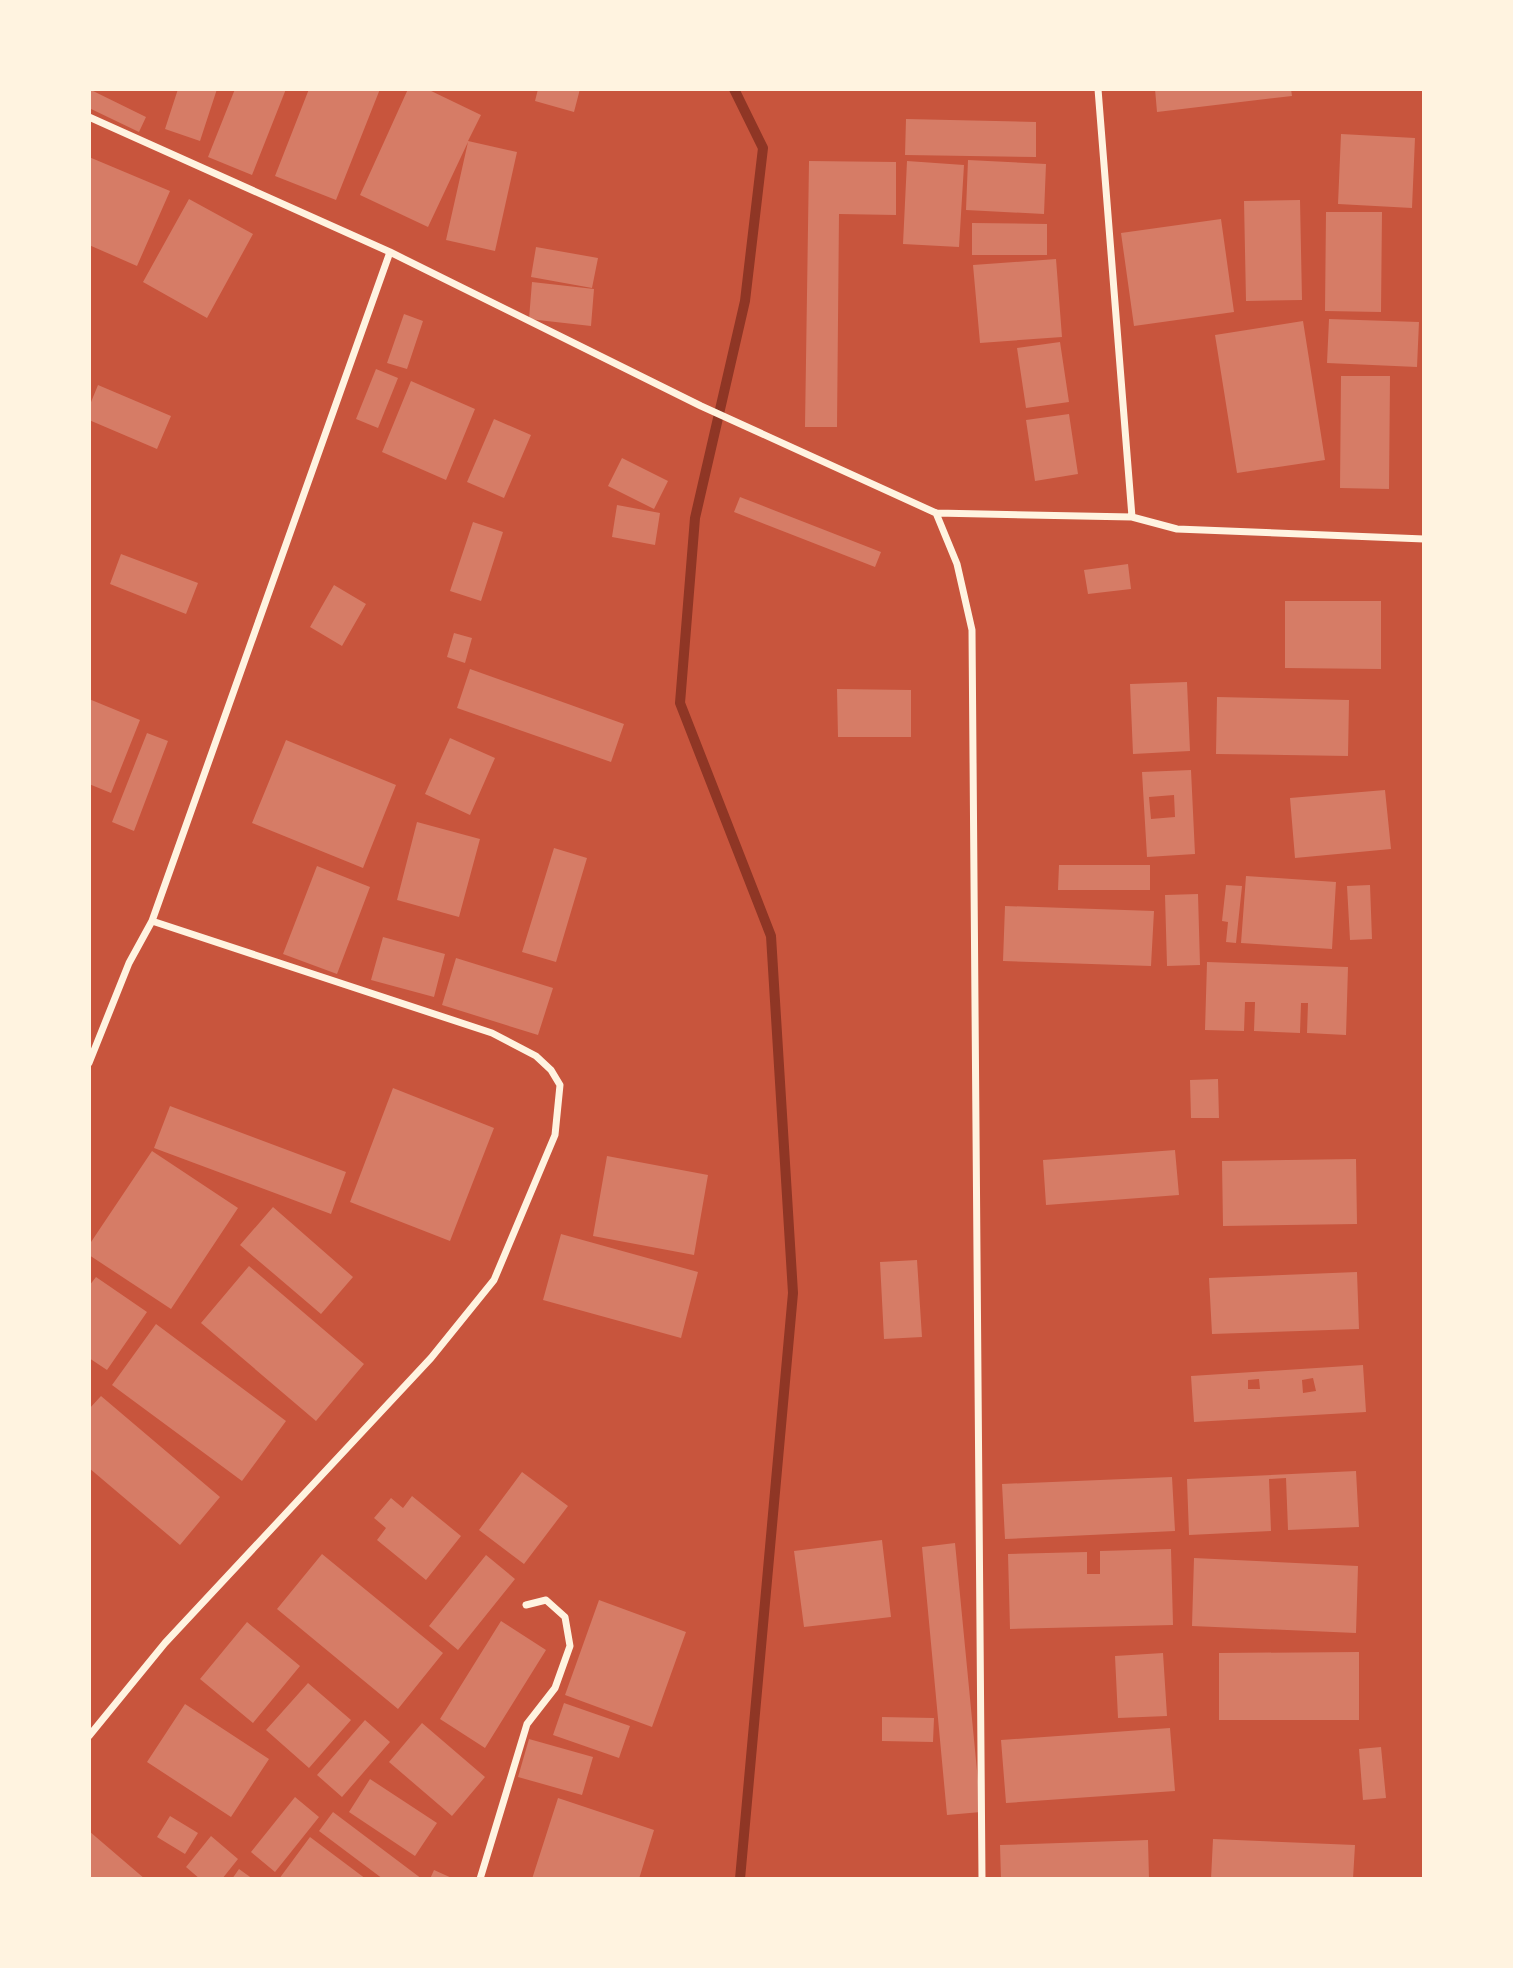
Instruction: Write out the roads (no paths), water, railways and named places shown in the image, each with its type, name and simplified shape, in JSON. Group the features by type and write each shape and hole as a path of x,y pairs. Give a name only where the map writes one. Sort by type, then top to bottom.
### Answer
{"street":[{"path":"1098,89 1132,517"},
{"path":"89,117 390,252 701,406 936,513 1132,517 1177,529 1424,539"},
{"path":"89,1063 129,963 152,921 390,252"},
{"path":"936,513 957,564 972,630 982,1879"},
{"path":"89,1736 165,1643 431,1358 494,1280 555,1135 560,1105 560,1085 551,1070 536,1056 492,1033 152,921"},
{"path":"480,1879 527,1724 555,1688 570,1646 565,1617 546,1600 526,1605"}],"waterway":[{"path":"734,89 763,148 745,301 695,518 680,703 771,936 793,1293 740,1879"}]}
